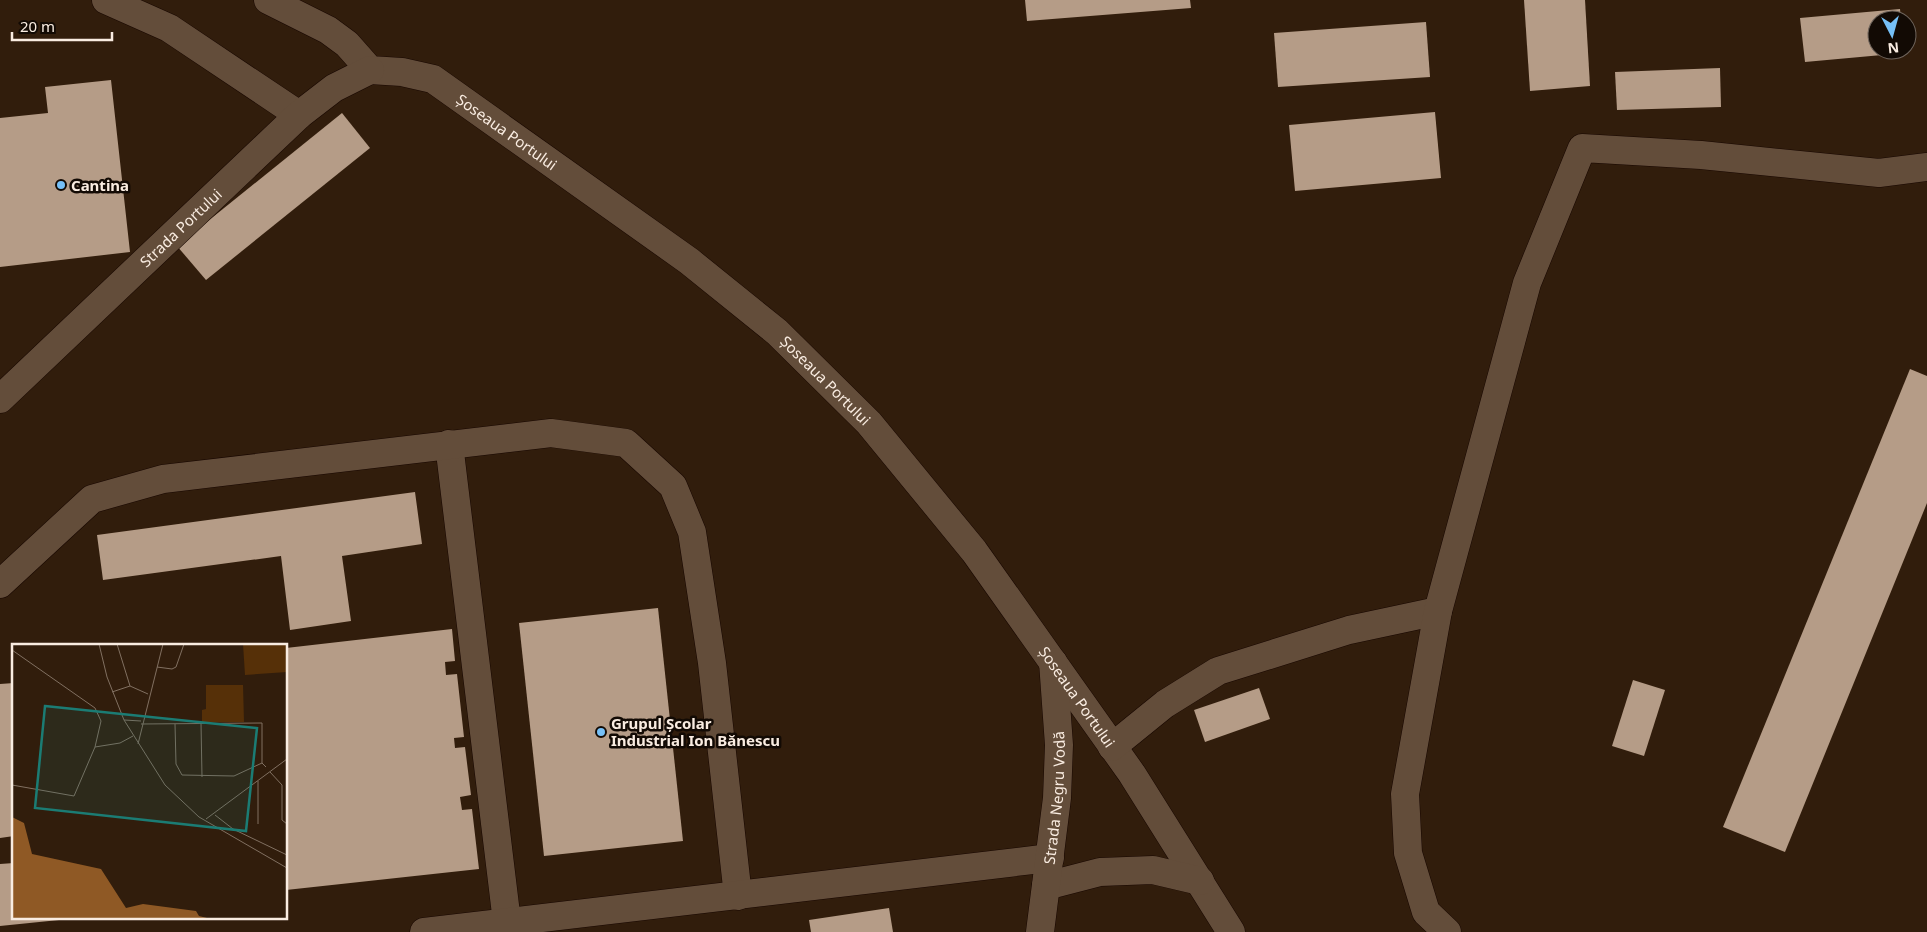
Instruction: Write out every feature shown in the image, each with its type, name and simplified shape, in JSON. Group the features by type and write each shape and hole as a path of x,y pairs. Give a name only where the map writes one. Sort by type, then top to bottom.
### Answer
{"street":[{"path":"106,0 169,28 299,115"},
{"path":"268,0 328,30 347,44 370,70"},
{"name":"Strada Portului","path":"0,399 299,115 334,88 370,70"},
{"name":"Șoseaua Portului","path":"370,70 402,72 433,80 689,261 777,332 869,423 974,551 1053,662 1132,774 1231,932"},
{"path":"1447,932 1426,912 1408,853 1405,794 1438,611 1526,283 1582,148 1701,155 1879,173 1927,167"},
{"path":"0,584 92,499 164,479 551,433 626,443 673,486 692,532 712,662 738,896"},
{"path":"448,444 507,922"},
{"path":"1112,747 1166,704 1218,671 1349,630 1438,611"},
{"name":"Strada Negru Vodă","path":"1040,932 1057,798 1058,745 1053,662"},
{"path":"424,932 1050,858"},
{"path":"1046,886 1100,872 1154,870 1200,881"}],"building":[{"path":"1025,0 1190,0 1191,8 1027,21"},
{"path":"1524,0 1585,0 1590,86 1530,91"},
{"path":"1867,12 1867,56 1805,62 1800,18"},
{"path":"1426,22 1430,77 1278,87 1274,33"},
{"path":"1720,68 1721,107 1617,110 1615,72"},
{"name":"Cantina","path":"111,80 130,252 0,267 0,118 48,113 45,87"},
{"path":"1435,112 1441,178 1295,191 1289,125"},
{"path":"342,113 370,148 206,280 177,246"},
{"path":"1910,369 1927,376 1927,503 1785,852 1723,827"},
{"path":"415,492 422,544 342,556 351,621 290,630 281,556 103,580 97,535"},
{"name":"Grupul Școlar Industrial Ion Bănescu","path":"658,608 683,841 544,856 519,623"},
{"path":"452,629 455,661 445,662 446,675 457,674 464,737 454,738 455,748 465,747 471,795 460,797 462,810 472,809 479,869 288,890 288,648"},
{"path":"1633,680 1665,690 1644,756 1612,746"},
{"path":"12,683 12,836 0,838 0,684"},
{"path":"1259,688 1270,719 1205,742 1194,710"},
{"path":"12,863 12,920 59,920 0,926 0,864"},
{"path":"889,908 893,932 811,932 809,920"}],"place":[{"name":"Cantina","path":"61,185"},
{"name":"Grupul Școlar Industrial Ion Bănescu","path":"601,732"}]}
